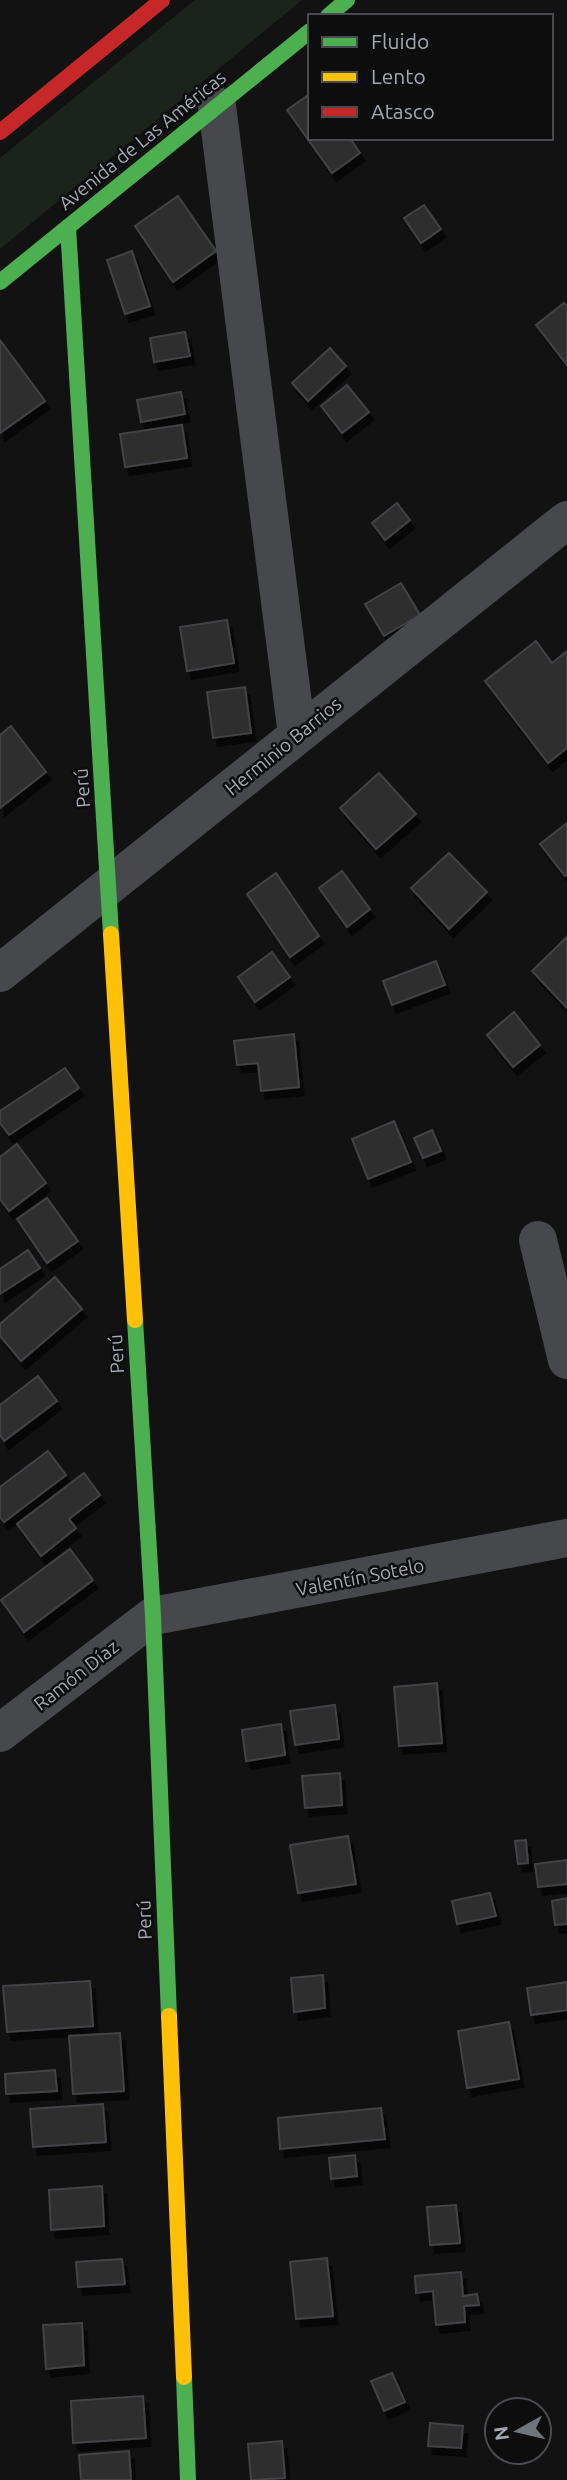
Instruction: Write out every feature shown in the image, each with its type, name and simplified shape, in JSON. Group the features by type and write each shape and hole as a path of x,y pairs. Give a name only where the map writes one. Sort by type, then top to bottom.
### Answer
{"street":[{"path":"0,132 162,0"},
{"path":"330,14 347,0"},
{"name":"Avenida de Las Américas","path":"0,282 308,33"},
{"path":"217,106 297,735"},
{"name":"Perú","path":"68,227 153,1616 188,2480"},
{"name":"Herminio Barrios","path":"0,973 567,520"},
{"path":"538,1240 567,1360"},
{"name":"Valentín Sotelo","path":"153,1616 567,1538"},
{"name":"Ramón Díaz","path":"0,1733 153,1616"}],"shaded area":[{"path":"195,0 302,0 0,249 0,158"}],"building":[{"path":"308,95 308,139 287,110"},
{"path":"308,140 351,140 360,153 332,173"},
{"path":"178,196 216,251 173,282 135,226"},
{"path":"424,205 441,229 421,243 404,218"},
{"path":"132,251 150,306 125,314 107,260"},
{"path":"564,303 567,306 567,365 536,325"},
{"path":"185,332 190,356 154,362 150,338"},
{"path":"0,340 45,401 0,433"},
{"path":"330,348 346,366 308,401 292,383"},
{"path":"347,385 369,412 342,433 321,406"},
{"path":"181,392 185,414 141,422 137,400"},
{"path":"182,425 187,458 125,467 120,434"},
{"path":"397,503 410,520 385,540 372,523"},
{"path":"401,583 420,615 384,636 365,604"},
{"path":"227,620 234,663 187,671 180,627"},
{"path":"536,641 552,663 567,651 567,748 548,763 485,681"},
{"path":"245,687 251,733 213,738 207,692"},
{"path":"11,726 46,772 0,808 0,735"},
{"path":"379,773 416,814 376,849 340,808"},
{"path":"567,823 567,875 565,876 540,844"},
{"path":"449,853 487,892 449,929 411,888"},
{"path":"342,871 370,909 347,927 319,888"},
{"path":"276,873 319,936 290,957 247,894"},
{"path":"567,937 567,1008 532,971"},
{"path":"272,952 290,977 255,1002 238,977"},
{"path":"436,961 445,985 392,1005 383,981"},
{"path":"514,1012 540,1045 513,1067 487,1035"},
{"path":"294,1034 299,1087 261,1091 258,1063 237,1065 234,1041"},
{"path":"65,1068 79,1088 9,1135 0,1123 0,1111"},
{"path":"394,1121 411,1162 368,1179 352,1139"},
{"path":"432,1130 441,1151 423,1158 414,1138"},
{"path":"17,1144 46,1183 9,1211 0,1199 0,1157"},
{"path":"47,1198 78,1241 47,1263 17,1219"},
{"path":"28,1250 40,1268 0,1294 0,1269"},
{"path":"55,1277 82,1309 21,1361 0,1336 0,1324"},
{"path":"38,1376 57,1401 4,1441 0,1435 0,1405"},
{"path":"48,1451 66,1475 4,1522 0,1517 0,1487"},
{"path":"84,1473 100,1495 69,1519 76,1528 41,1556 17,1524"},
{"path":"70,1549 93,1580 24,1632 1,1600"},
{"path":"437,1683 442,1743 399,1746 394,1687"},
{"path":"335,1705 339,1739 295,1745 290,1711"},
{"path":"281,1724 285,1755 246,1761 242,1730"},
{"path":"340,1773 342,1805 305,1808 302,1776"},
{"path":"348,1836 356,1884 298,1893 290,1845"},
{"path":"526,1840 528,1863 518,1864 515,1841"},
{"path":"567,1860 567,1884 538,1887 535,1864"},
{"path":"490,1893 496,1916 457,1924 452,1901"},
{"path":"567,1898 567,1924 555,1925 552,1901"},
{"path":"323,1975 325,2008 294,2012 291,1978"},
{"path":"90,1981 93,2026 7,2032 3,1986"},
{"path":"567,1982 567,2010 531,2015 527,1988"},
{"path":"509,2022 519,2079 467,2088 458,2031"},
{"path":"120,2033 124,2091 73,2094 69,2036"},
{"path":"55,2070 57,2091 6,2094 5,2074"},
{"path":"103,2104 106,2142 33,2147 30,2109"},
{"path":"381,2108 385,2139 280,2149 278,2118"},
{"path":"355,2155 357,2176 331,2179 329,2158"},
{"path":"102,2186 104,2226 51,2230 49,2190"},
{"path":"456,2205 460,2243 430,2245 427,2207"},
{"path":"327,2258 333,2316 296,2319 290,2262"},
{"path":"122,2259 125,2284 78,2287 76,2262"},
{"path":"461,2272 463,2296 477,2294 479,2305 464,2306 465,2322 436,2325 433,2291 416,2293 415,2276"},
{"path":"82,2323 84,2365 46,2369 43,2325"},
{"path":"392,2373 405,2402 384,2411 371,2381"},
{"path":"143,2396 146,2438 73,2443 71,2401"},
{"path":"430,2423 463,2426 461,2448 428,2446"},
{"path":"282,2441 285,2478 251,2480 248,2444"},
{"path":"129,2451 131,2480 81,2480 79,2455"}],"traffic: fast":[{"path":"330,14 347,0"},
{"path":"0,282 308,33"},
{"path":"68,227 111,934"},
{"path":"135,1320 153,1616 169,2016"},
{"path":"184,2377 188,2480"}],"traffic: slow":[{"path":"111,934 135,1320"},
{"path":"169,2016 184,2377"}],"traffic: jam":[{"path":"0,132 162,0"}]}
